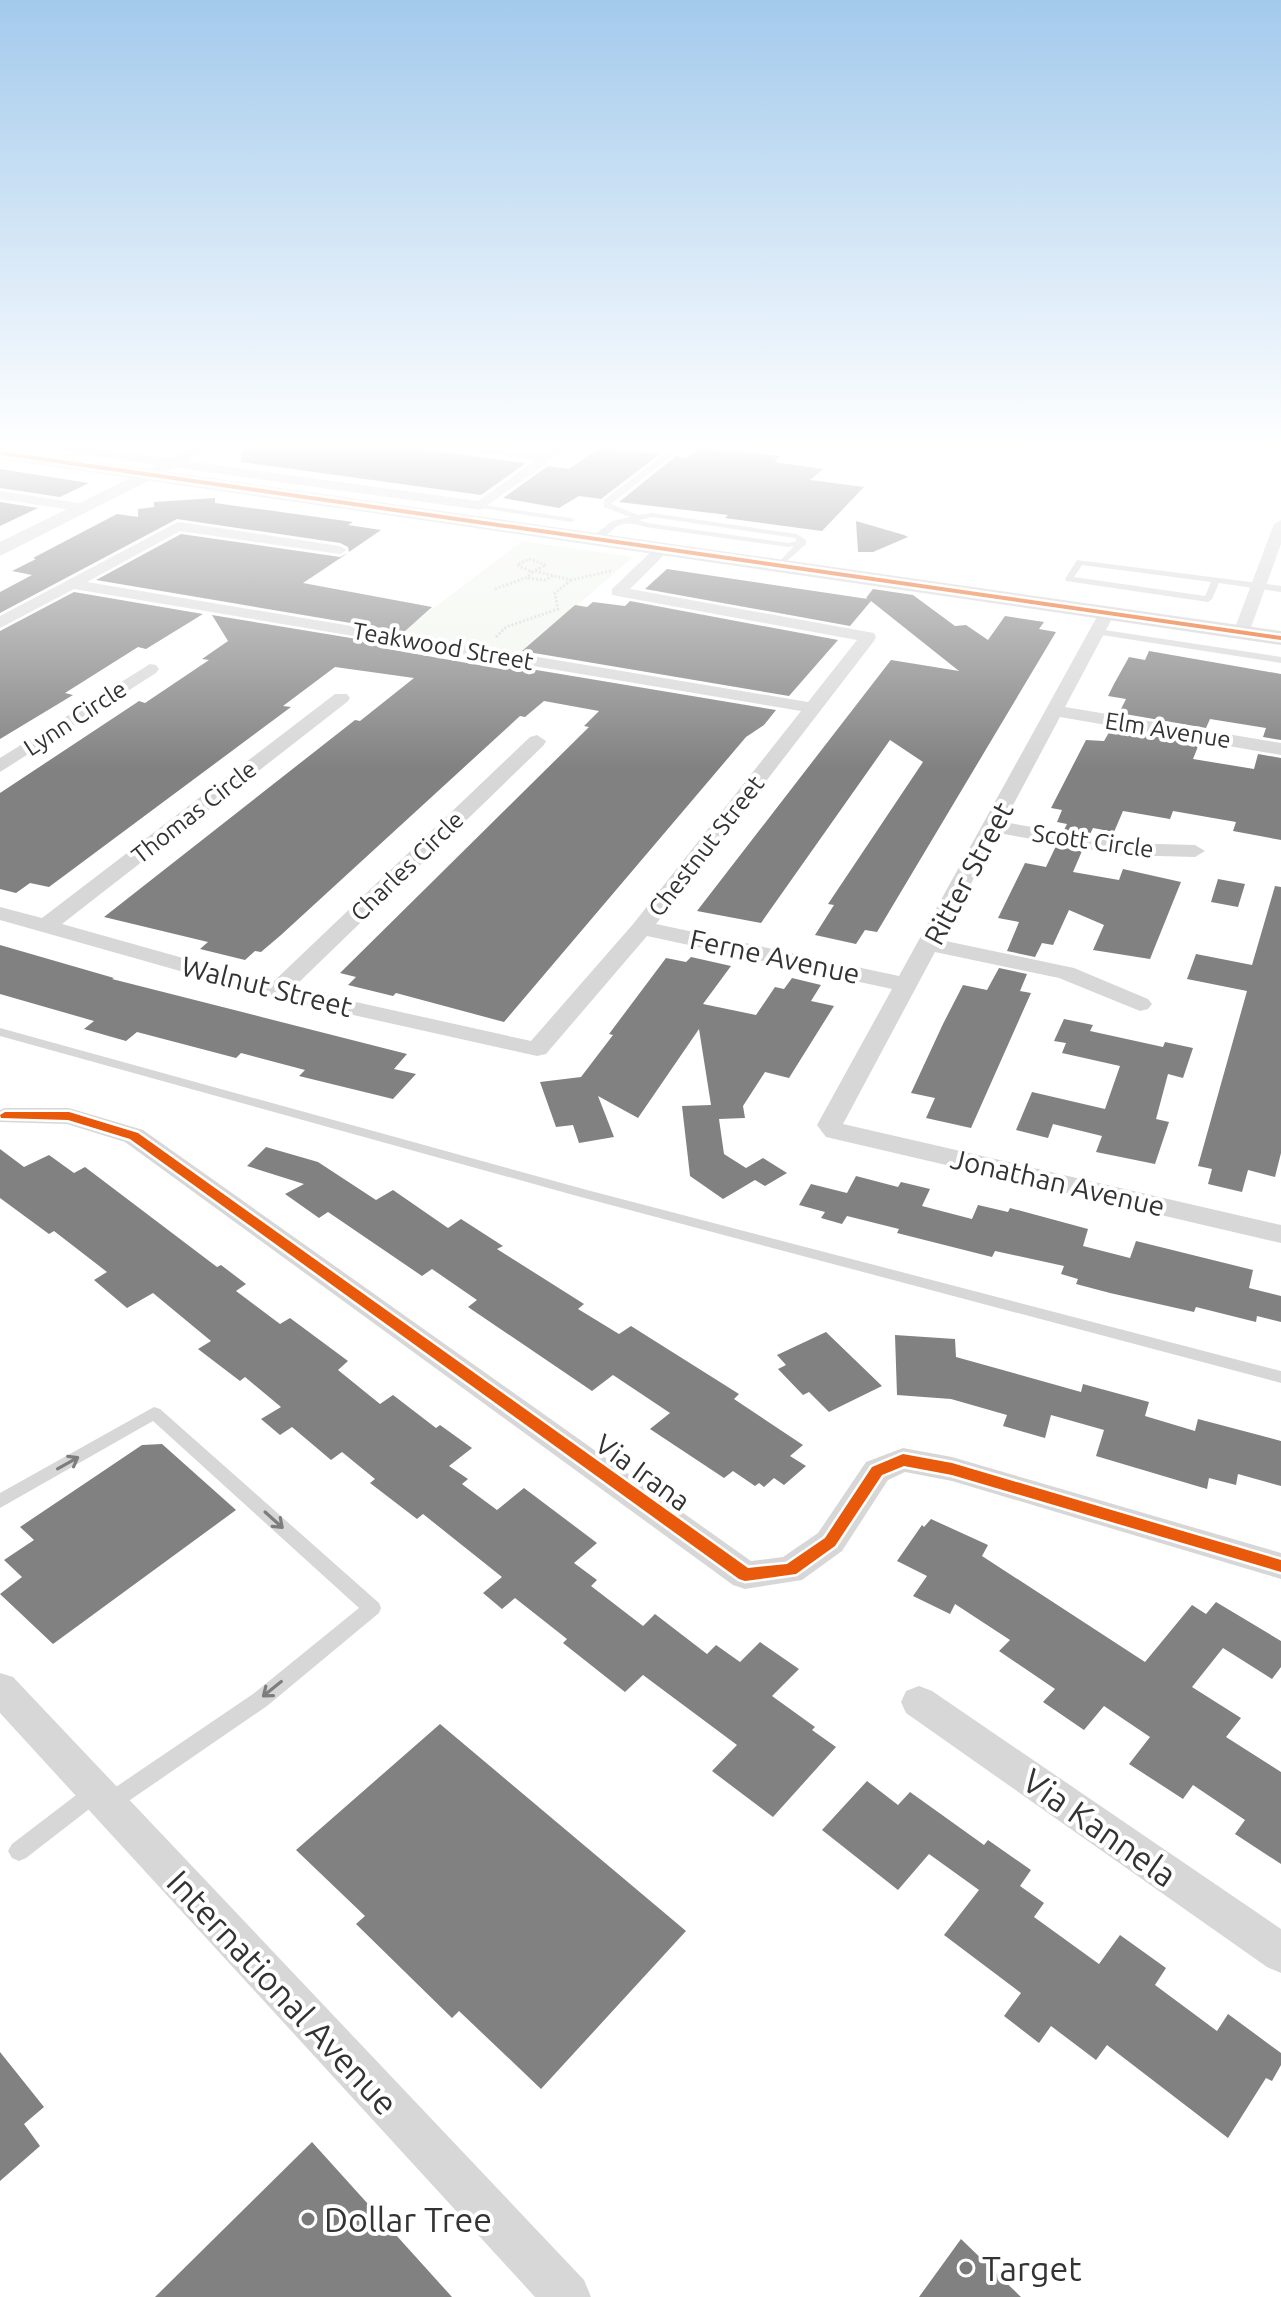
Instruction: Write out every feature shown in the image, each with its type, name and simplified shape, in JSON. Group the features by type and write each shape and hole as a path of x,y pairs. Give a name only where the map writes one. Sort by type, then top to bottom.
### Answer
{"main road":[{"path":"705,555 1103,623 1281,638"}],"street":[{"path":"0,623 125,555"},
{"name":"Chestnut Street","path":"537,1049 642,928 868,637 618,592 656,555"},
{"path":"1241,633 1274,555"},
{"name":"Teakwood Street","path":"72,584 813,708"},
{"name":"Ritter Street","path":"835,1131 830,1125 1103,623"},
{"name":"Lynn Circle","path":"0,766 150,669"},
{"name":"Thomas Circle","path":"46,926 341,698"},
{"name":"Elm Avenue","path":"1056,711 1281,749"},
{"name":"Charles Circle","path":"276,991 537,741"},
{"name":"Scott Circle","path":"991,826 1122,849 1195,851"},
{"name":"Walnut Street","path":"0,913 276,991 537,1049"},
{"name":"Ferne Avenue","path":"642,928 908,985"},
{"path":"930,944 1066,973 1140,1004"},
{"name":"Via Irana","path":"5,1116 69,1116 134,1136 745,1575 790,1570 830,1542 877,1471 903,1460 952,1469 1281,1566"},
{"name":"Jonathan Avenue","path":"835,1131 1281,1234"},
{"name":"International Avenue","path":"0,1688 567,2297"},
{"name":"Via Kannela","path":"919,1702 1281,1953"}],"lane":[{"path":"779,566 790,555"},
{"path":"1216,580 1208,599 1069,579 1080,562 1216,580 1281,589"},
{"path":"1103,623 1281,660"},
{"path":"0,1032 582,1193 1281,1377"},
{"path":"0,1501 154,1413 372,1608 260,1700 19,1851"}],"path":[{"path":"495,589 528,577 533,572 546,565 529,559 517,565 533,572 555,574 553,576"},
{"path":"528,577 545,580 553,576 571,580 620,569"},
{"path":"489,646 506,627 558,609 555,593 571,580"}],"shaded area":[{"path":"503,555 633,557 519,656 397,636"}],"building":[{"path":"38,555 109,555 0,613 0,592 32,575 12,571 36,559 33,558"},
{"path":"142,555 345,555 303,583 432,607 404,632 96,580"},
{"path":"667,569 868,599 873,589 913,595 955,626 966,625 988,640 1005,616 1044,622 1039,629 1056,632 877,932 865,930 856,944 815,935 834,905 828,904 923,762 890,740 761,923 697,911 891,660 959,671 871,601 850,626 645,589"},
{"path":"74,592 203,614 146,649 138,647 65,693 73,695 0,739 0,631"},
{"path":"630,601 838,640 789,696 522,651 575,605 587,607 593,602 625,606"},
{"path":"212,615 387,644 382,648 501,669 506,665 776,710 764,725 746,737 504,1022 396,993 393,996 348,985 356,977 340,973 589,727 584,726 599,711 544,701 525,717 520,716 281,935 261,952 255,951 245,960 200,949 208,942 104,917 355,720 360,721 414,678 335,667 283,706 291,707 49,887 30,883 16,893 0,889 0,793 139,701 145,703 209,660 202,659 228,641"},
{"path":"1149,651 1281,674 1281,740 1263,737 1266,728 1210,719 1206,728 1119,713 1126,699 1108,696 1129,657 1145,660"},
{"path":"1111,729 1199,744 1193,759 1254,769 1258,754 1281,758 1281,840 1233,831 1236,822 1173,811 1170,819 1123,811 1114,832 1093,828 1090,834 1064,830 1067,824 1057,822 1062,810 1051,808 1086,740 1104,741"},
{"path":"1056,846 1082,851 1073,872 1119,880 1123,869 1181,882 1150,959 1093,950 1104,925 1069,910 1053,945 1042,943 1035,957 1007,951 1019,922 998,918 1025,863 1046,867"},
{"path":"1218,879 1245,884 1238,907 1211,902"},
{"path":"1275,886 1281,887 1281,1153 1275,1177 1248,1170 1242,1192 1208,1184 1212,1169 1198,1166 1247,991 1187,979 1196,954 1252,965"},
{"path":"0,945 112,979 407,1054 394,1069 416,1074 393,1099 299,1076 305,1070 241,1053 236,1058 137,1032 126,1041 84,1029 94,1021 0,994"},
{"path":"691,957 731,966 703,1004 756,1015 775,987 784,989 792,978 821,985 811,1001 834,1006 789,1078 765,1072 743,1106 745,1118 719,1119 724,1154 746,1168 763,1158 787,1173 765,1186 755,1180 723,1199 690,1176 682,1106 711,1105 699,1029 638,1118 598,1096 614,1137 579,1143 573,1125 556,1127 540,1082 581,1077 666,958 686,962"},
{"path":"999,968 1027,974 1020,991 1031,993 971,1128 926,1118 935,1098 911,1093 943,1024 963,985 987,990"},
{"path":"1064,1019 1093,1025 1090,1031 1163,1047 1165,1042 1193,1048 1183,1078 1168,1074 1156,1119 1169,1122 1155,1164 1096,1152 1102,1136 1053,1124 1048,1138 1016,1130 1032,1092 1105,1109 1120,1066 1062,1053 1066,1043 1054,1041"},
{"path":"266,1147 318,1162 376,1200 393,1190 448,1228 461,1219 503,1246 497,1249 584,1304 578,1309 619,1334 631,1326 739,1394 734,1399 803,1445 790,1456 806,1466 784,1485 774,1478 764,1487 759,1483 755,1486 733,1471 724,1478 650,1429 670,1413 613,1375 592,1391 468,1307 477,1300 432,1269 422,1276 328,1212 319,1218 285,1194 304,1184 247,1166"},
{"path":"0,1149 24,1167 49,1155 74,1173 85,1167 217,1267 221,1265 246,1284 236,1291 280,1324 290,1318 348,1361 338,1370 380,1404 393,1395 436,1428 440,1425 472,1448 449,1466 468,1479 462,1484 497,1510 524,1488 597,1543 574,1563 597,1580 591,1586 643,1626 655,1614 707,1654 716,1645 740,1662 760,1642 799,1669 772,1696 815,1727 812,1730 836,1747 773,1817 712,1771 737,1745 643,1675 625,1692 563,1643 567,1639 515,1598 502,1609 483,1593 502,1577 423,1514 417,1519 370,1483 375,1479 342,1452 331,1460 292,1427 280,1435 261,1419 281,1407 245,1377 240,1381 198,1349 211,1341 153,1293 127,1308 94,1280 107,1272 54,1231 49,1234 0,1198"},
{"path":"856,1176 898,1187 901,1182 930,1189 922,1206 972,1219 978,1205 1008,1212 1010,1208 1088,1229 1083,1246 1130,1258 1136,1241 1253,1270 1249,1288 1281,1296 1281,1322 1257,1316 1256,1322 1196,1307 1194,1312 1110,1293 1076,1284 1078,1279 1061,1274 1064,1266 995,1251 992,1257 897,1233 899,1229 847,1216 842,1224 821,1218 825,1212 799,1205 811,1184 847,1193"},
{"path":"826,1332 882,1386 829,1412 809,1392 803,1395 778,1369 786,1365 777,1355"},
{"path":"895,1335 955,1339 956,1357 1081,1392 1083,1384 1149,1402 1145,1416 1195,1431 1198,1419 1281,1441 1281,1486 1238,1474 1236,1485 1209,1478 1207,1489 1096,1456 1104,1430 1051,1415 1045,1438 1003,1426 1007,1415 951,1399 897,1395"},
{"path":"162,1444 236,1510 53,1644 0,1594 22,1577 4,1560 34,1540 20,1527 142,1445"},
{"path":"931,1519 988,1545 982,1556 1145,1662 1192,1605 1206,1614 1216,1602 1281,1641 1281,1667 1272,1679 1223,1648 1192,1687 1241,1718 1226,1737 1281,1772 1281,1864 1235,1834 1245,1820 1193,1785 1183,1799 1129,1764 1150,1737 1104,1706 1084,1730 1043,1702 1055,1689 999,1651 1010,1640 955,1604 950,1614 913,1596 927,1576 897,1561 922,1525 924,1527"},
{"path":"440,1724 686,1931 541,2089 459,2011 452,2018 356,1924 365,1916 296,1850"},
{"path":"867,1781 898,1805 910,1792 984,1845 988,1840 1031,1870 1020,1886 1044,1903 1034,1917 1099,1964 1120,1935 1166,1968 1155,1985 1217,2031 1228,2014 1281,2053 1281,2065 1272,2081 1266,2078 1228,2138 1107,2045 1096,2060 1051,2026 1039,2043 1004,2016 1021,1993 944,1935 979,1890 929,1854 898,1890 822,1830"},
{"path":"0,2052 44,2107 24,2124 40,2146 0,2181"},
{"name":"Dollar Tree","path":"312,2142 452,2297 155,2297"},
{"name":"Target","path":"961,2239 1021,2297 919,2297"}],"cycle path":[{"path":"708,555 1281,638"},
{"path":"5,1116 69,1116 134,1136 745,1575 790,1570 830,1542 877,1471 903,1460 952,1469 1281,1566"}],"place":[{"name":"Dollar Tree","path":"308,2219"},
{"name":"Target","path":"966,2268"}]}
